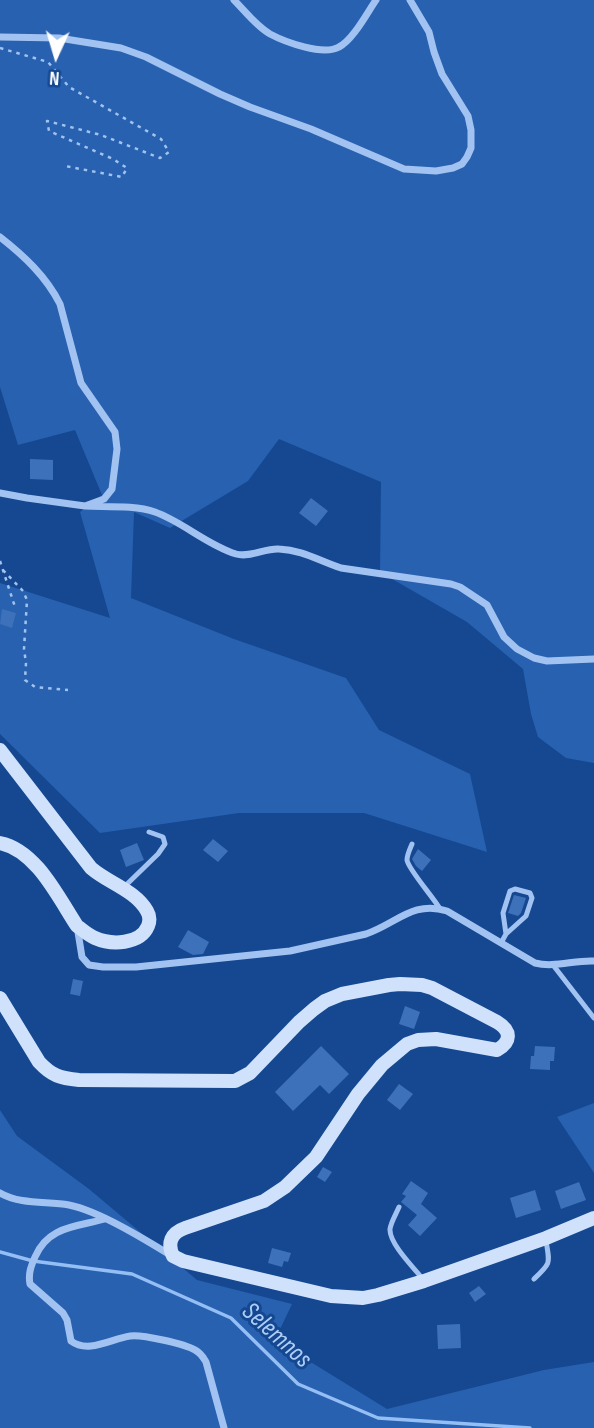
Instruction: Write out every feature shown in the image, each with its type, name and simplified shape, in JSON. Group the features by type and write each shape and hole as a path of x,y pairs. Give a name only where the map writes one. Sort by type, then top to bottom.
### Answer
{"main road":[{"path":"0,750 91,868 142,904 150,920 147,929 142,935 127,942 103,941 85,932 77,926 29,857 19,849 0,843"},
{"path":"0,998 39,1062 47,1071 62,1079 235,1081 250,1073 299,1022 325,1001 342,994 388,985 412,984 432,988 505,1028 507,1041 497,1050 436,1039 407,1044 382,1065 358,1094 316,1157 285,1187 264,1201 179,1230 171,1239 170,1245 173,1256 183,1261 331,1296 363,1298 424,1281 594,1218"}],"street":[{"path":"234,0 270,34 296,44 324,50 341,47 376,0"},
{"path":"0,37 60,38 121,48 146,57 250,107 312,129 404,169 436,171 453,168 462,164 471,148 470,123 442,74 429,32 410,0"},
{"path":"0,237 31,264 56,297 81,383 115,432 117,449 113,489 104,499 85,506"},
{"path":"0,493 85,506 151,511 241,555 276,548 291,550 341,568 451,584 487,605 504,637 517,649 534,658 547,661 594,659"},
{"path":"77,926 82,957 89,965 136,967 290,951 366,934 421,908 440,909 535,963 553,965 594,961"},
{"path":"0,1194 15,1200 70,1205 84,1209 136,1234 173,1256"},
{"path":"105,1219 53,1233 38,1251 30,1271 30,1284 64,1313 71,1341 76,1345 86,1347 132,1335 187,1347 202,1354 224,1428"}],"lane":[{"path":"122,889 165,844 163,837 149,832"},
{"path":"412,844 408,856 409,866 440,909"},
{"path":"501,943 506,934 526,916 532,898 530,893 515,889 510,891 503,913 506,934"},
{"path":"553,965 594,1018"},
{"path":"399,1208 390,1233 424,1281"},
{"path":"534,1279 549,1262 546,1238"}],"path":[{"path":"0,48 48,62 69,87 161,139 169,152 160,158 101,135 47,121 49,131 113,159 127,168 122,177 65,166"},
{"path":"0,561 15,607"},
{"path":"3,570 23,590 27,600 25,680 35,687 68,690"}],"shaded area":[{"path":"0,0 594,0 594,763 566,758 538,737 523,669 467,622 380,572 381,482 279,439 248,481 170,528 134,512 131,598 234,639 346,678 379,730 470,774 487,852 364,813 239,813 100,833 0,734 0,583 110,618 80,512 102,495 75,430 18,445 0,387"},
{"path":"594,1103 594,1173 557,1117"},
{"path":"0,1110 17,1136 89,1189 197,1280 292,1304 275,1340 387,1409 544,1370 594,1362 594,1428 0,1428"}],"building":[{"path":"30,459 53,460 53,480 30,479"},
{"path":"311,498 328,511 316,526 299,513"},
{"path":"2,609 16,613 12,628 0,624"},
{"path":"213,839 228,851 218,862 203,850"},
{"path":"137,843 144,860 126,867 120,850"},
{"path":"418,849 431,860 422,871 412,859"},
{"path":"514,895 526,898 518,916 508,913"},
{"path":"188,930 209,942 203,954 193,955 178,947"},
{"path":"73,979 83,981 80,996 70,994"},
{"path":"405,1006 420,1012 414,1029 399,1024"},
{"path":"321,1046 349,1074 329,1094 320,1085 293,1111 275,1092"},
{"path":"535,1046 555,1047 550,1070 530,1069"},
{"path":"399,1084 413,1094 400,1110 387,1100"},
{"path":"323,1167 332,1172 325,1182 317,1177"},
{"path":"411,1181 428,1193 421,1204 437,1218 420,1236 408,1225 417,1215 401,1202 406,1196 402,1194"},
{"path":"579,1182 586,1200 561,1209 555,1191"},
{"path":"535,1190 541,1210 516,1218 510,1198"},
{"path":"272,1248 291,1253 288,1262 284,1261 282,1267 268,1263"},
{"path":"479,1286 486,1294 475,1302 469,1293"},
{"path":"460,1324 461,1348 438,1349 437,1325"}],"waterway":[{"name":"Selemnos","path":"0,1252 33,1261 132,1274 231,1318 298,1384 378,1418 530,1428"}]}
